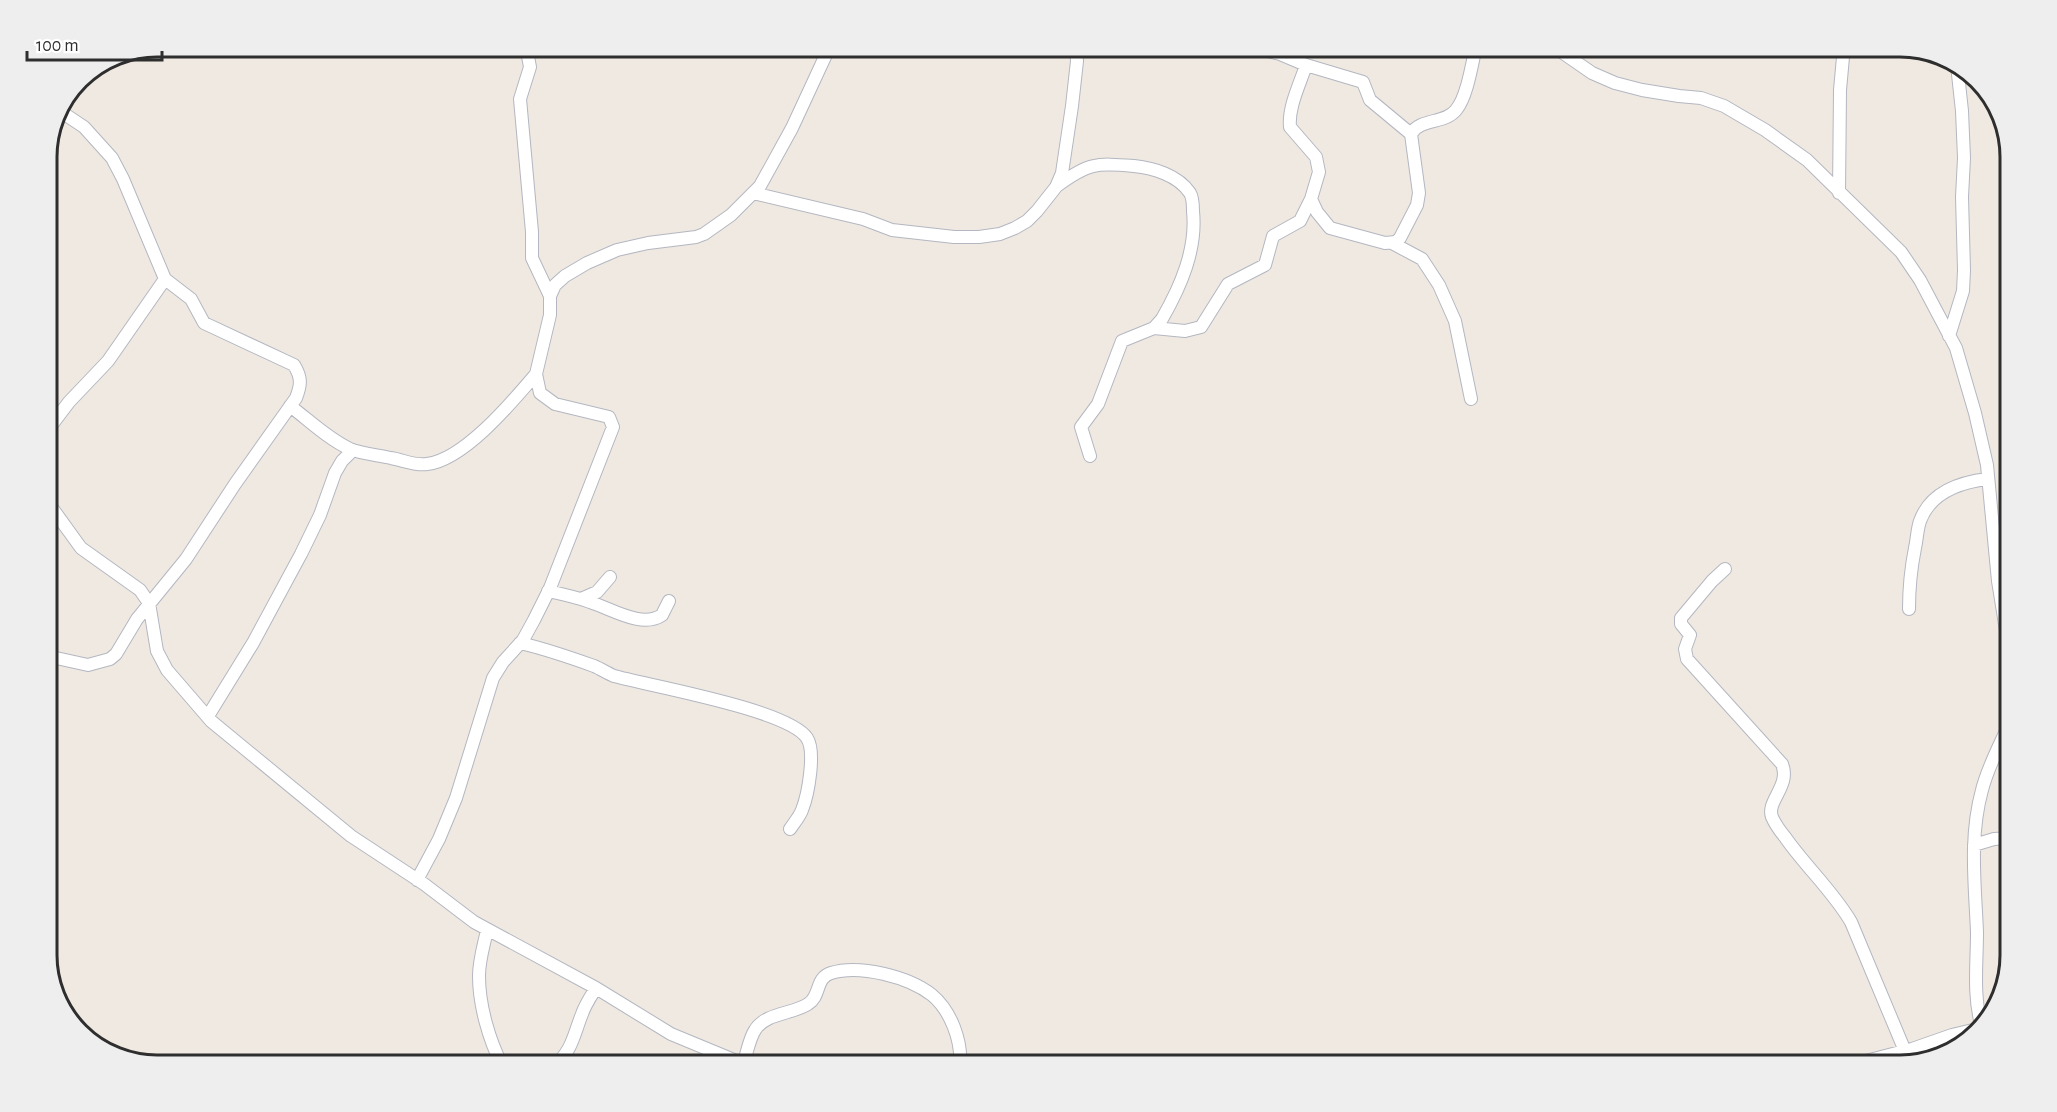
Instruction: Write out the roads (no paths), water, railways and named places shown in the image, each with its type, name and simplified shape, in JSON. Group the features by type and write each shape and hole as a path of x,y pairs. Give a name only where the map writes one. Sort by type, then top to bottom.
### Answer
{"street":[{"path":"528,57 530,67 520,99 532,232 532,258 550,296"},
{"path":"417,880 439,839 456,798 493,678 503,662 520,644 548,591 614,425 609,417 603,414 548,401 540,393 536,374 549,315 550,296 555,285 587,263 617,250 648,243 684,240 704,234 731,215 760,186 792,128 825,57"},
{"path":"753,193 863,219 892,230 954,237 1000,234 1028,221 1056,187 1062,173 1077,57"},
{"path":"1287,57 1305,65 1363,82 1370,100 1411,134 1418,181 1417,205 1400,238 1392,243"},
{"path":"1411,134 1417,127 1457,110 1462,100 1473,57"},
{"path":"1569,57 1592,73 1615,83 1651,92 1701,98 1724,106 1787,144 1807,160 1901,252 1920,280 1956,348 1983,443 2000,590"},
{"path":"1839,193 1840,90 1843,57"},
{"path":"1154,328 1185,331 1201,327 1228,284 1265,265 1274,236 1300,221 1311,199 1319,172 1318,162 1290,127 1289,118 1305,65"},
{"path":"1949,336 1963,291 1964,270 1962,197 1964,158 1958,76"},
{"path":"57,658 88,666 110,659 116,654 137,619 186,559 290,406 301,385 300,375 294,365 204,323 191,299 165,279 123,178 112,159 84,127 66,116"},
{"path":"1056,187 1085,168 1094,165 1148,167 1175,179 1190,193 1195,226 1192,252 1162,319 1154,328 1122,341 1098,404 1081,427 1090,456"},
{"path":"1311,199 1317,213 1330,228 1376,242 1392,243 1422,259 1439,285 1455,321 1471,399"},
{"path":"57,418 108,361 165,279"},
{"path":"290,406 353,450 427,465 459,450 496,420 536,374"},
{"path":"208,717 253,644 301,554 320,515 335,472 353,450"},
{"path":"1909,609 1911,575 1918,529 1926,510 1933,500 1946,491 1964,482 1988,478"},
{"path":"57,515 81,548 140,590 149,603 157,651 167,669 208,717 357,840 487,930 596,988 671,1034 719,1055"},
{"path":"1725,569 1681,618 1681,624 1690,634 1685,649 1687,659 1782,764 1785,777 1772,806 1772,817 1798,856 1845,910 1905,1051"},
{"path":"580,599 597,592 610,577"},
{"path":"548,591 580,599 622,615 652,619 662,615 669,601"},
{"path":"520,644 547,649 612,675 750,710 803,733 809,741 812,752 807,790 802,811 790,829"},
{"path":"1980,1015 1977,995 1975,822 1989,766 2000,743"},
{"path":"1974,845 2000,838"},
{"path":"487,930 479,975 481,1001 497,1055"},
{"path":"743,1055 755,1030 762,1022 810,1003 817,994 819,983 824,976 833,972 854,970 890,976 930,994 949,1018 958,1039 959,1055"},
{"path":"565,1055 574,1041 582,1014 596,988"},
{"path":"1889,1055 1963,1032"}]}
